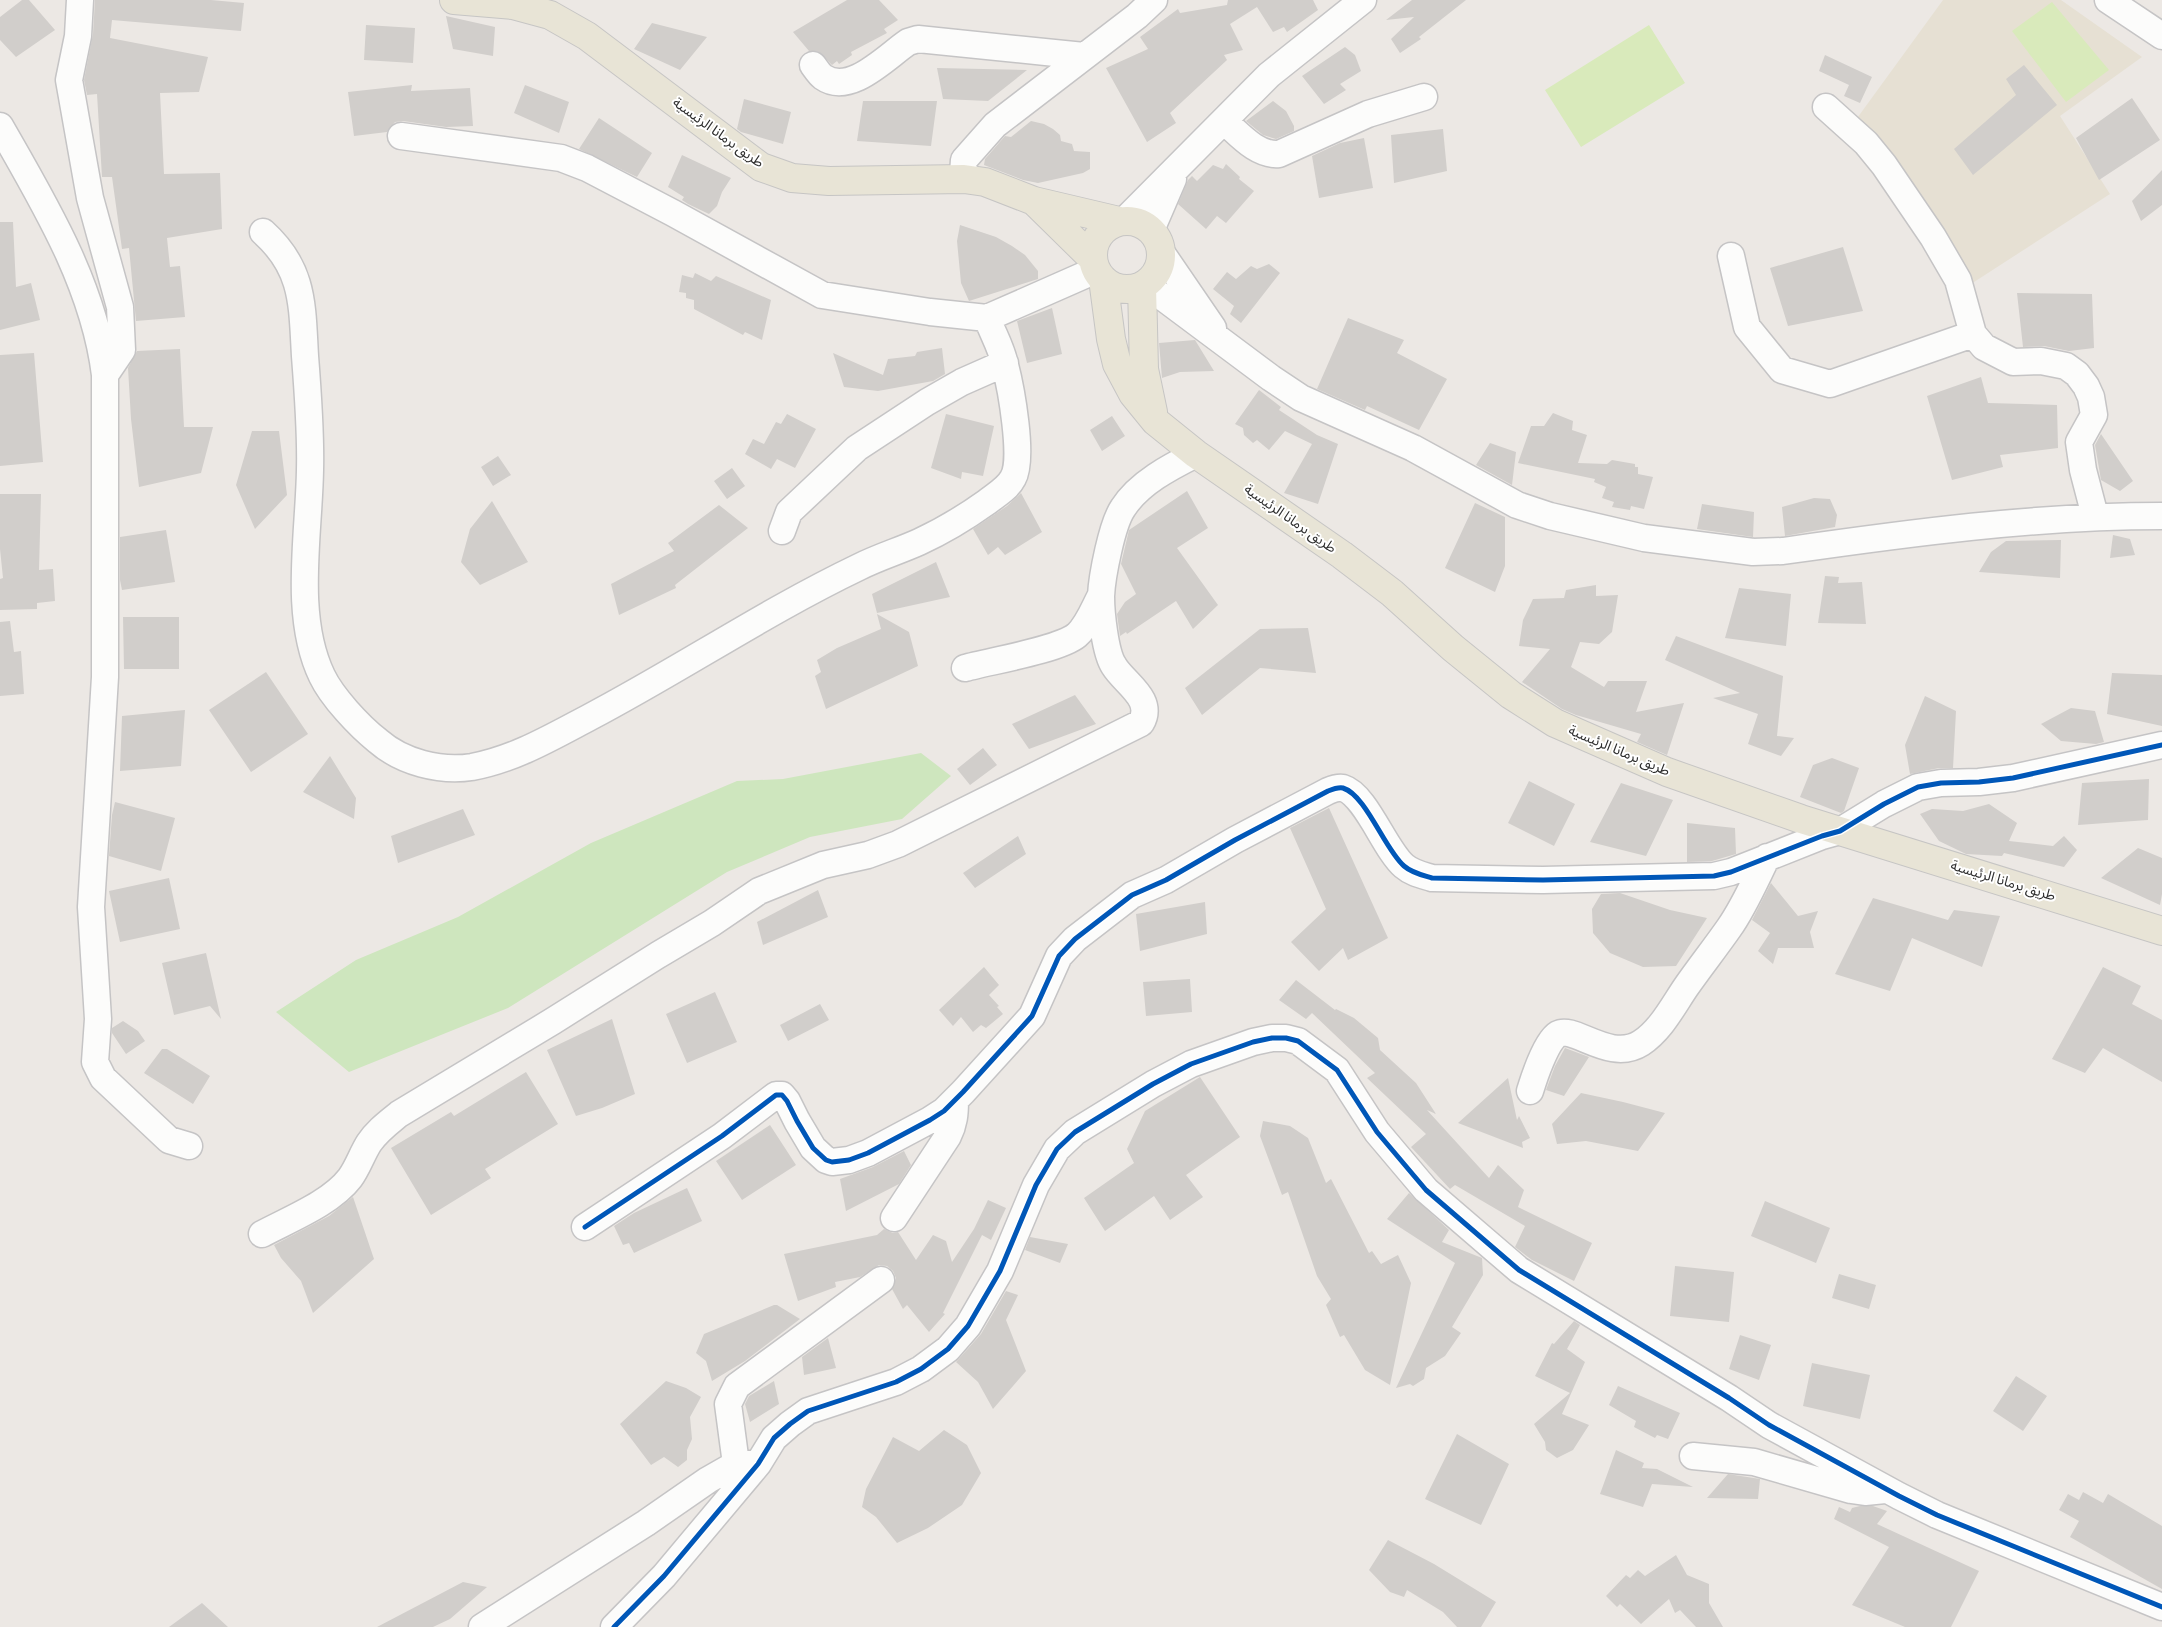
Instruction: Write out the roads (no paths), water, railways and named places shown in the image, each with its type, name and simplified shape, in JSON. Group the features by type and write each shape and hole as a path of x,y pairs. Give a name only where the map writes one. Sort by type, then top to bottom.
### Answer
{"main road":[{"name":"طريق برمانا الرئيسية","path":"454,0 513,5 550,15 587,36 761,167 792,178 829,181 964,179 985,182 1034,201 1122,221"},
{"name":"طريق برمانا الرئيسية","path":"1034,201 1098,269 1117,364 1133,394 1155,421 1196,454 1342,555 1392,593 1453,648 1511,695 1556,723 1667,772 1840,831 2162,931"},
{"path":"1122,221 1139,222 1156,241 1158,270 1144,285 1122,288 1098,269 1095,242 1104,229 1122,221"},
{"path":"1144,285 1144,369 1155,421"}],"street":[{"path":"80,0 78,36 69,80 90,198 120,307 122,350 105,375"},
{"path":"964,179 964,160 995,125 1137,16 1154,0"},
{"path":"1122,221 1177,169 1269,75 1363,0"},
{"path":"2108,0 2162,36"},
{"path":"813,65 822,77 836,83 852,82 908,42 918,39 1084,56"},
{"path":"1224,121 1260,151 1270,155 1278,154 1368,114 1424,97"},
{"path":"1826,108 1866,143 1884,165 1933,237 1958,280 1974,334 1984,347 2013,362 2041,362 2066,366 2077,374 2086,386 2091,397 2094,415 2079,442 2082,470 2095,516"},
{"path":"0,126 42,199 90,305 102,343 105,375 105,677 91,907 98,1019 95,1062 103,1078 169,1140 189,1146"},
{"path":"401,136 561,158 587,168 673,213 822,295 930,312 987,318 1098,269"},
{"path":"1177,169 1156,241 1224,343"},
{"path":"263,232 279,246 296,278 303,310 310,466 304,596 310,640 323,677 363,728 380,743 404,758 431,766 469,768 512,756 540,743 622,700 785,605 862,566 920,541 968,515 1002,491 1014,477 1018,450 1005,363 987,318"},
{"path":"1731,256 1747,327 1782,370 1830,384 1974,334"},
{"path":"1144,285 1301,398 1413,448 1517,505 1550,516 1644,538 1753,552 1773,552 2016,521 2095,516 2162,516"},
{"path":"782,531 790,512 857,448 927,402 962,382 1005,363"},
{"path":"262,1234 339,1190 350,1178 368,1144 377,1132 399,1114 553,1021 658,954 712,923 759,891 823,865 868,855 898,844 1141,723 1145,714 1138,692 1113,666 1104,634 1101,595 1108,553 1116,522 1122,508 1151,481 1173,465 1196,454"},
{"path":"965,668 1060,644 1077,635 1088,621 1101,595"},
{"path":"586,1227 722,1136 776,1095 782,1095 787,1101 813,1148 826,1160 832,1162 849,1160 868,1153 930,1120 955,1100 1032,1016 1059,956 1075,939 1132,896 1166,880 1234,840 1328,790 1342,788 1352,794 1364,808 1400,862 1415,873 1432,878 1544,880 1700,877 1730,872 1840,831 1884,804 1918,787 2030,775 2162,745"},
{"path":"1530,1091 1536,1071 1553,1039 1559,1034 1567,1032 1604,1048 1628,1050 1641,1043 1657,1030 1704,961 1730,927 1766,857"},
{"path":"614,1627 664,1576 747,1464 774,1438 808,1411 896,1382 921,1369 948,1349 968,1326 1000,1271 1036,1184 1057,1149 1075,1132 1153,1084 1191,1064 1253,1042 1272,1038 1286,1038 1298,1041 1337,1070 1376,1132 1426,1190 1519,1270 1729,1398 1769,1425 1888,1490 1938,1515 2162,1608"},
{"path":"894,1218 948,1136 953,1125 955,1100"},
{"path":"747,1464 728,1404 737,1386 881,1280"},
{"path":"1693,1456 1754,1462 1851,1490 1866,1492 1888,1490"},
{"path":"482,1627 646,1523 708,1480 747,1464"}]}
